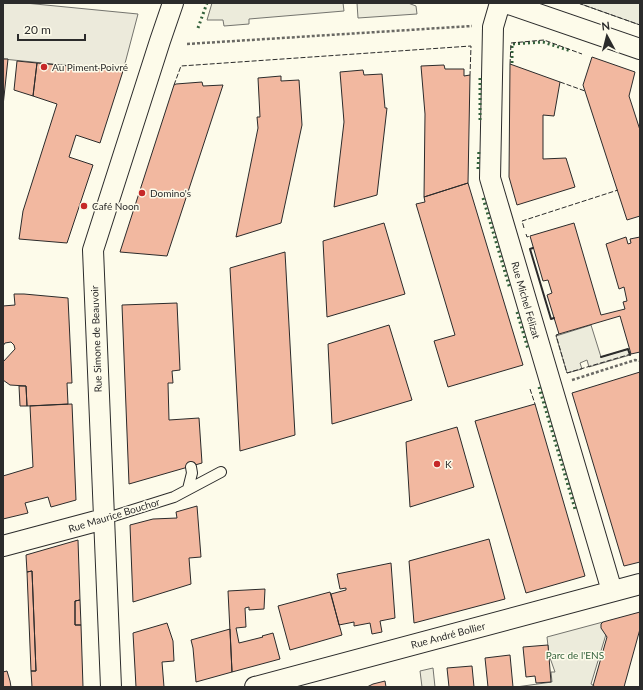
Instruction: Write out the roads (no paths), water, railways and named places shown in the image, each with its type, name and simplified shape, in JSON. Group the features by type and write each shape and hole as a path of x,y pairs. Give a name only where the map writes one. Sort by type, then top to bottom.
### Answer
{"street":[{"name":"Rue Simone de Beauvoir","path":"111,687 93,250 173,3"},
{"name":"Rue Michel Félizat","path":"500,3 493,27 490,178 612,591"},
{"path":"506,3 640,49"},
{"name":"Rue Maurice Bouchor","path":"3,546 104,519"},
{"name":"Rue André Bollier","path":"255,687 640,584"}],"lane":[{"path":"188,489 192,473 191,467"},
{"name":"Rue Maurice Bouchor","path":"104,519 174,497 221,472"}],"place":[{"name":"Au Piment Poivré","path":"44,67"},
{"name":"Domino's","path":"142,193"},
{"name":"Café Noon","path":"84,206"},
{"name":"K","path":"437,464"}],"park label":[{"name":"Parc de l'ENS","path":"575,655"}]}
